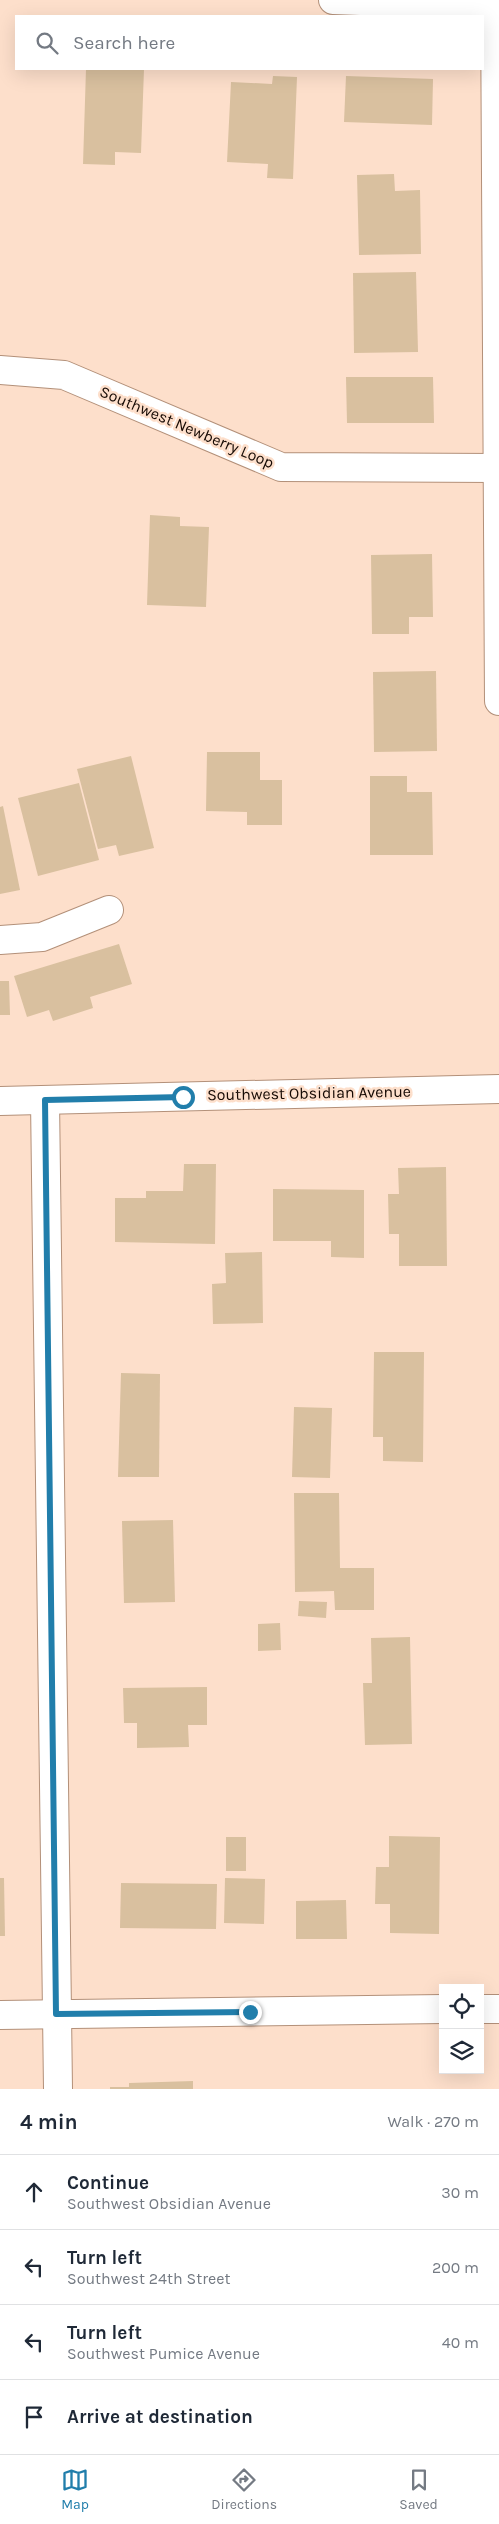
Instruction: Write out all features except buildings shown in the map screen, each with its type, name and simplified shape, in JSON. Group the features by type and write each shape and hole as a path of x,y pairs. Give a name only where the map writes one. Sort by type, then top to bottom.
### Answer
{"street":[{"path":"333,0 497,4 499,701"},
{"name":"Southwest Newberry Loop","path":"0,370 64,375 281,467 497,468"},
{"path":"0,940 42,937 109,910"},
{"name":"Southwest Obsidian Avenue","path":"0,1100 499,1088"},
{"path":"45,1100 58,2089"},
{"path":"484,2009 499,2008"},
{"path":"0,2015 439,2009"}],"route":[{"path":"183,1097 45,1100 56,2014 250,2012"}]}
